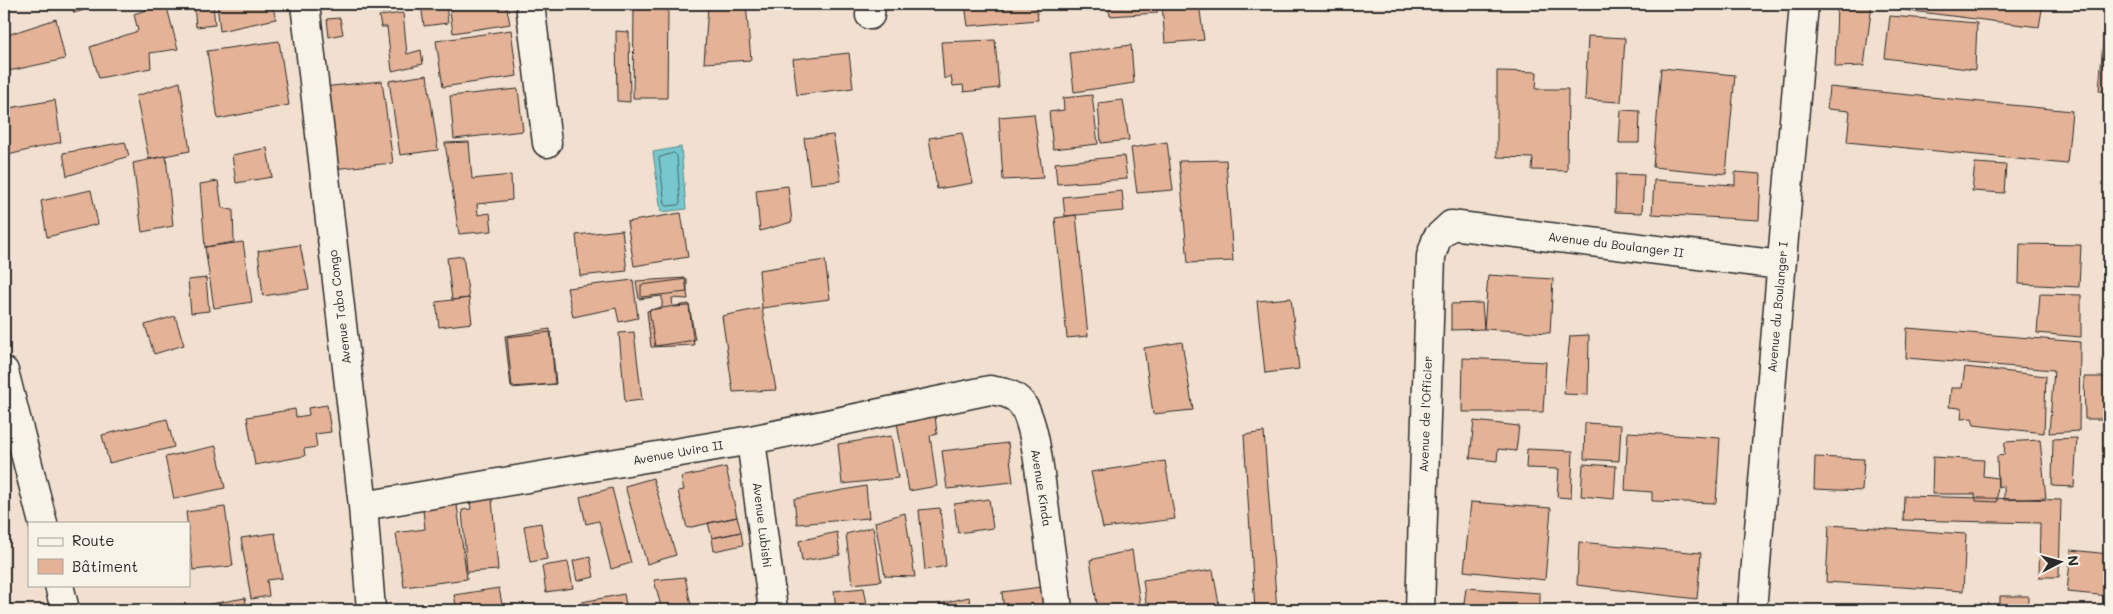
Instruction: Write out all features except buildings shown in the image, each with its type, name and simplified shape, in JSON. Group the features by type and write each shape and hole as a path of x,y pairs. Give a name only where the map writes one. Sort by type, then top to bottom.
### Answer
{"street":[{"name":"Avenue Taba Congo","path":"305,4 363,506 371,610"},
{"path":"530,4 547,143"},
{"name":"Avenue du Boulanger I","path":"1752,610 1804,4"},
{"name":"Avenue du Boulanger II","path":"1451,225 1781,265"},
{"name":"Avenue de l'Officier","path":"1420,610 1431,256 1437,238 1451,225"},
{"path":"4,371 43,522"},
{"name":"Avenue Uvira II","path":"363,506 751,440 990,390"},
{"name":"Avenue Kinda","path":"990,390 1014,396 1026,413 1038,458 1058,610"},
{"name":"Avenue Lubishi","path":"751,440 773,610"},
{"path":"59,586 65,610"}],"water":[{"path":"681,147 686,209 661,212 653,152"}]}
